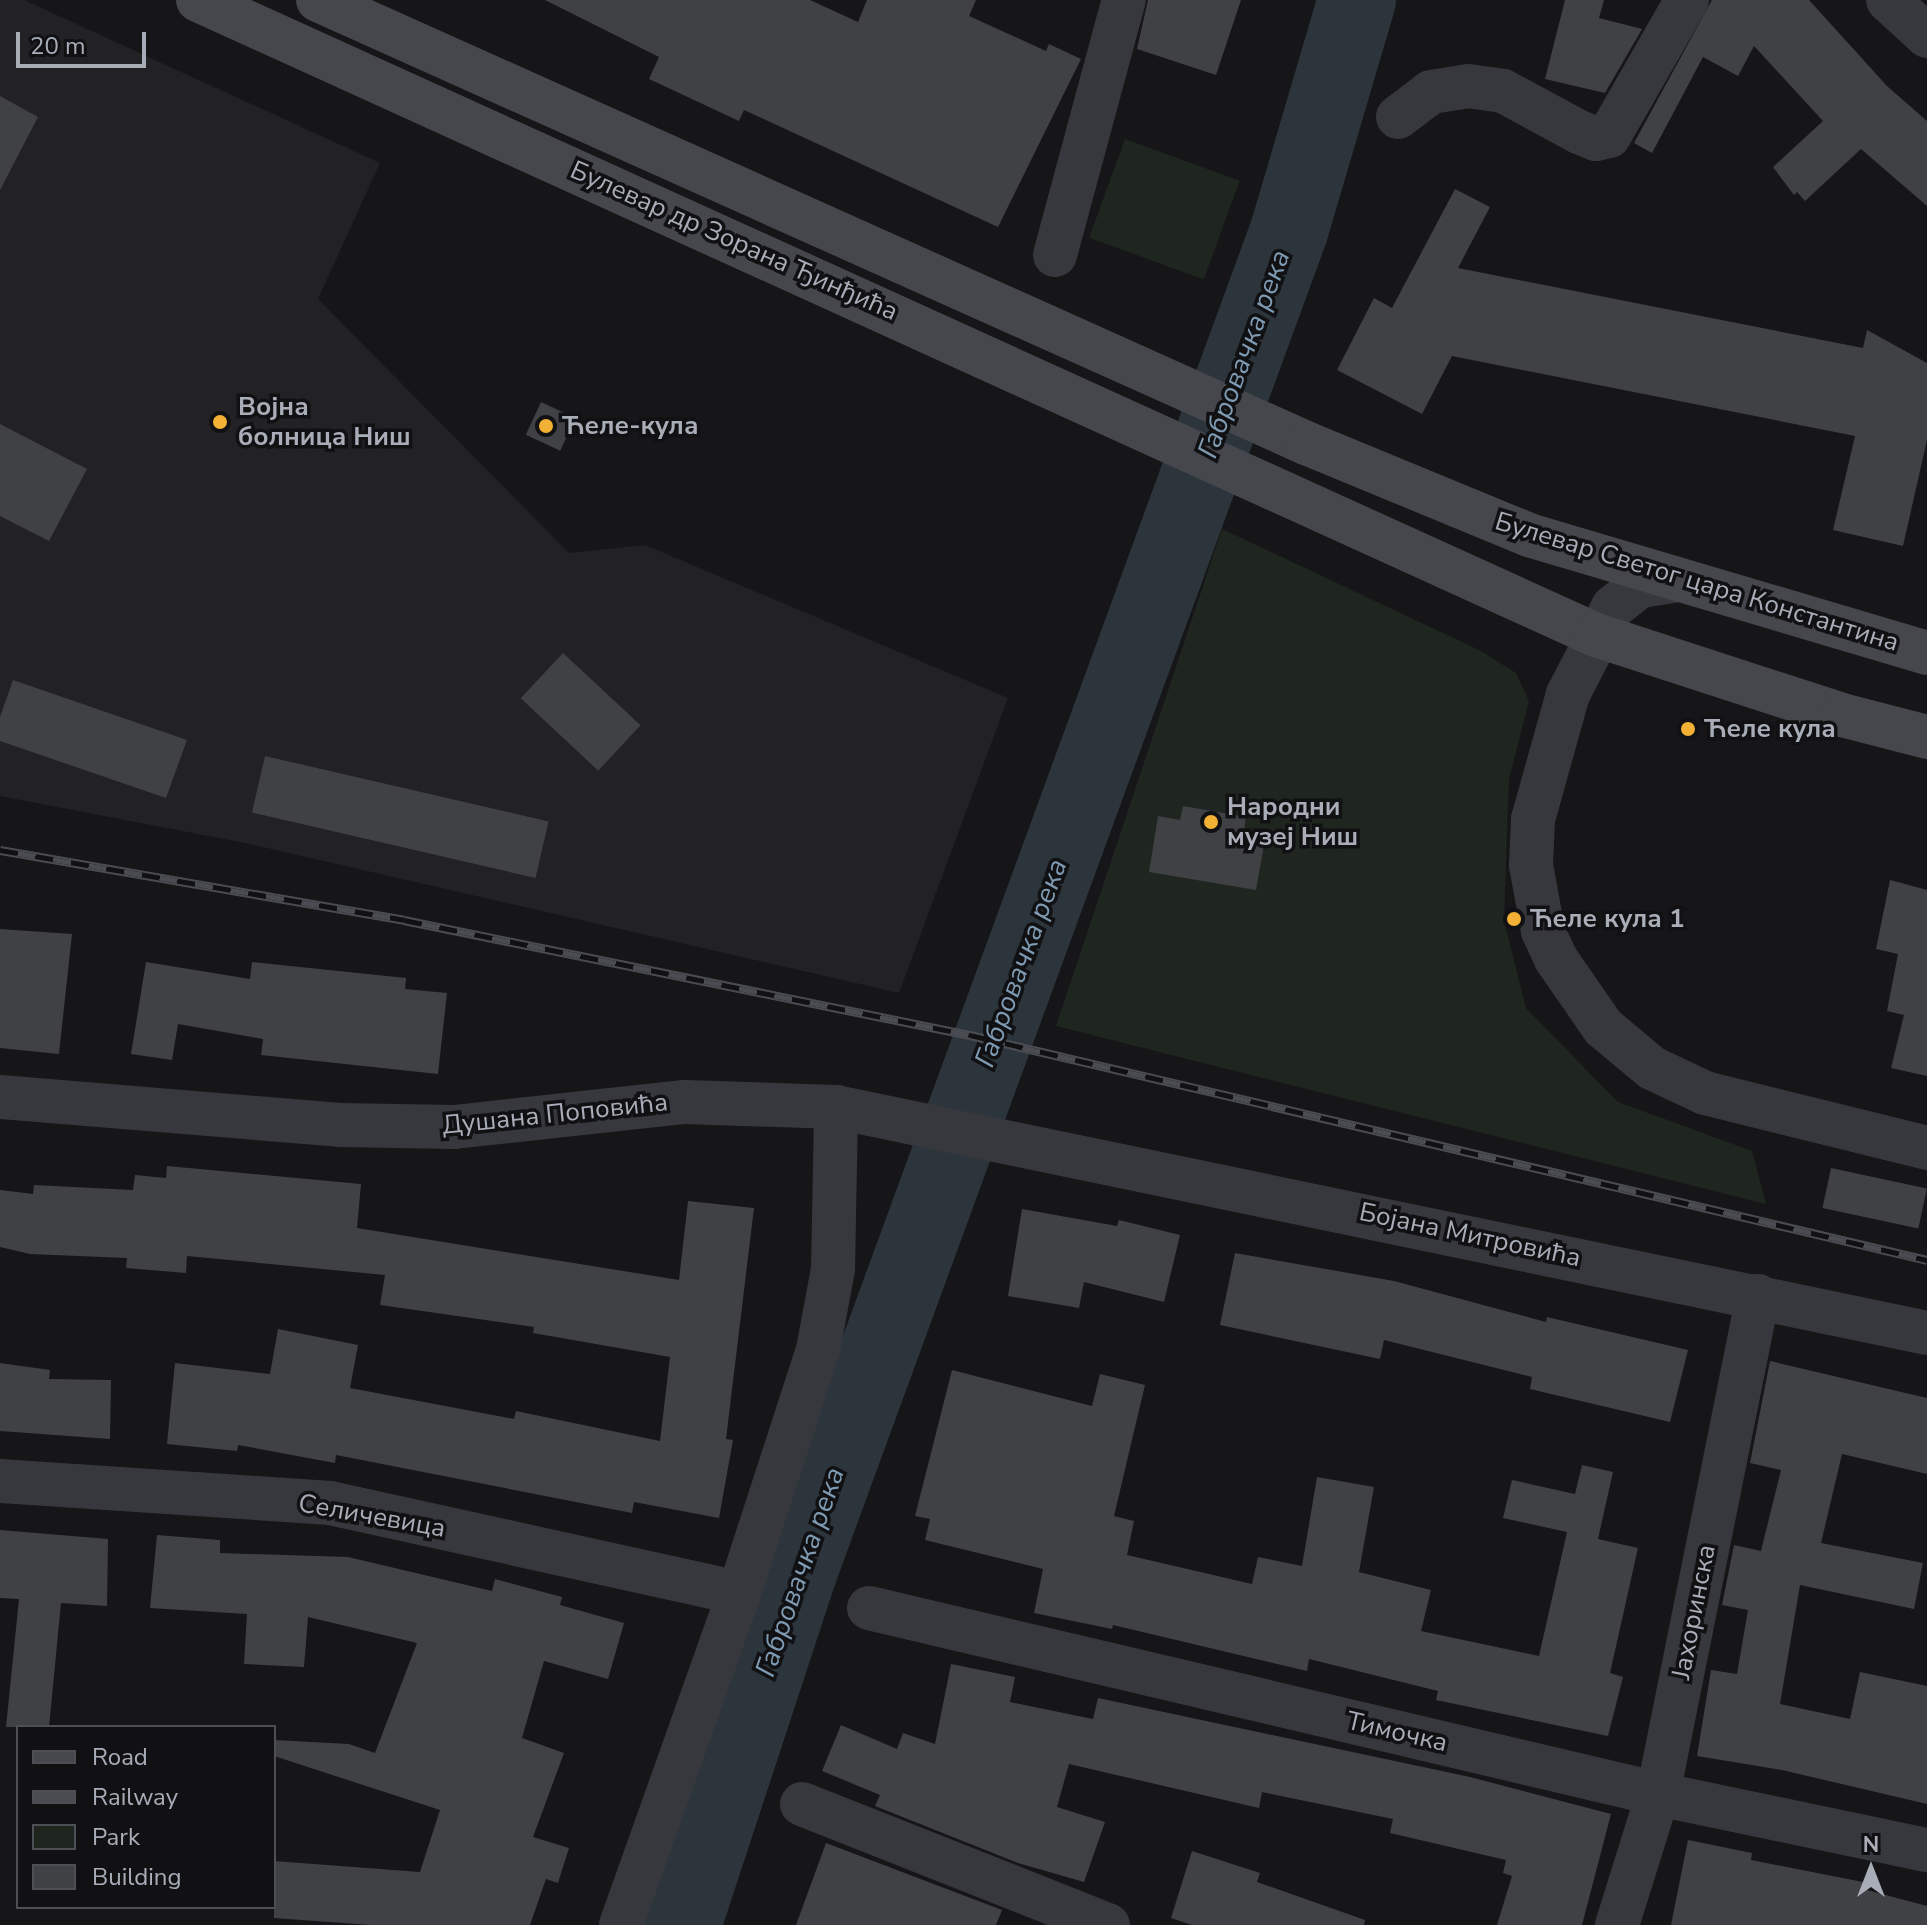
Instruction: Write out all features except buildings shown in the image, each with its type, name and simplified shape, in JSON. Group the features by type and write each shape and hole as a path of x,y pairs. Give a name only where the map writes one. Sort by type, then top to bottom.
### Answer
{"main road":[{"name":"Булевар др Зорана Ђинђића","path":"198,0 1154,431 1268,487 1596,635"},
{"name":"Булевар др Зорана Ђинђића","path":"318,0 1291,436"},
{"name":"Булевар Светог цара Константина","path":"1291,436 1529,535 1927,653"},
{"path":"1596,635 1842,715 1927,737"}],"street":[{"path":"1055,255 1124,0"},
{"path":"1398,117 1431,92 1468,86 1503,91 1596,139 1609,136 1687,0"},
{"path":"1888,0 1927,36"},
{"path":"1679,580 1640,586 1613,607 1568,694 1532,834 1531,865 1543,931 1578,995 1603,1027 1652,1068 1705,1093 1927,1148"},
{"name":"Душана Поповића","path":"0,1097 340,1125 454,1127 685,1102 836,1107 1011,1146"},
{"path":"621,1925 739,1593 826,1311 833,1269 836,1107"},
{"name":"Бојана Митровића","path":"1011,1146 1758,1296 1927,1333"},
{"name":"Јахоринска","path":"1617,1925 1658,1794 1758,1296"},
{"name":"Селичевица","path":"0,1481 330,1503 739,1593"},
{"name":"Тимочка","path":"869,1608 1658,1794 1927,1850"},
{"path":"802,1804 1108,1925"}],"shaded area":[{"name":"Војна болница Ниш","path":"0,0 24,0 380,163 318,299 569,553 645,545 1008,698 899,993 245,843 0,796"}],"green space":[{"path":"1125,139 1240,181 1204,279 1089,238"},
{"path":"1222,529 1481,651 1516,673 1529,701 1509,779 1504,921 1526,1008 1618,1102 1752,1151 1766,1204 1056,1026"}],"waterway":[{"name":"Габровачка река","path":"682,1925 798,1572 1289,231 1357,0"}],"railway":[{"path":"0,850 404,920 970,1035 1927,1260"}],"place":[{"name":"Војна болница Ниш","path":"220,422"},
{"name":"Ћеле-кула","path":"546,426"},
{"name":"Ћеле кула","path":"1688,729"},
{"name":"Народни музеј Ниш","path":"1211,822"},
{"name":"Ћеле кула 1","path":"1514,919"}]}
